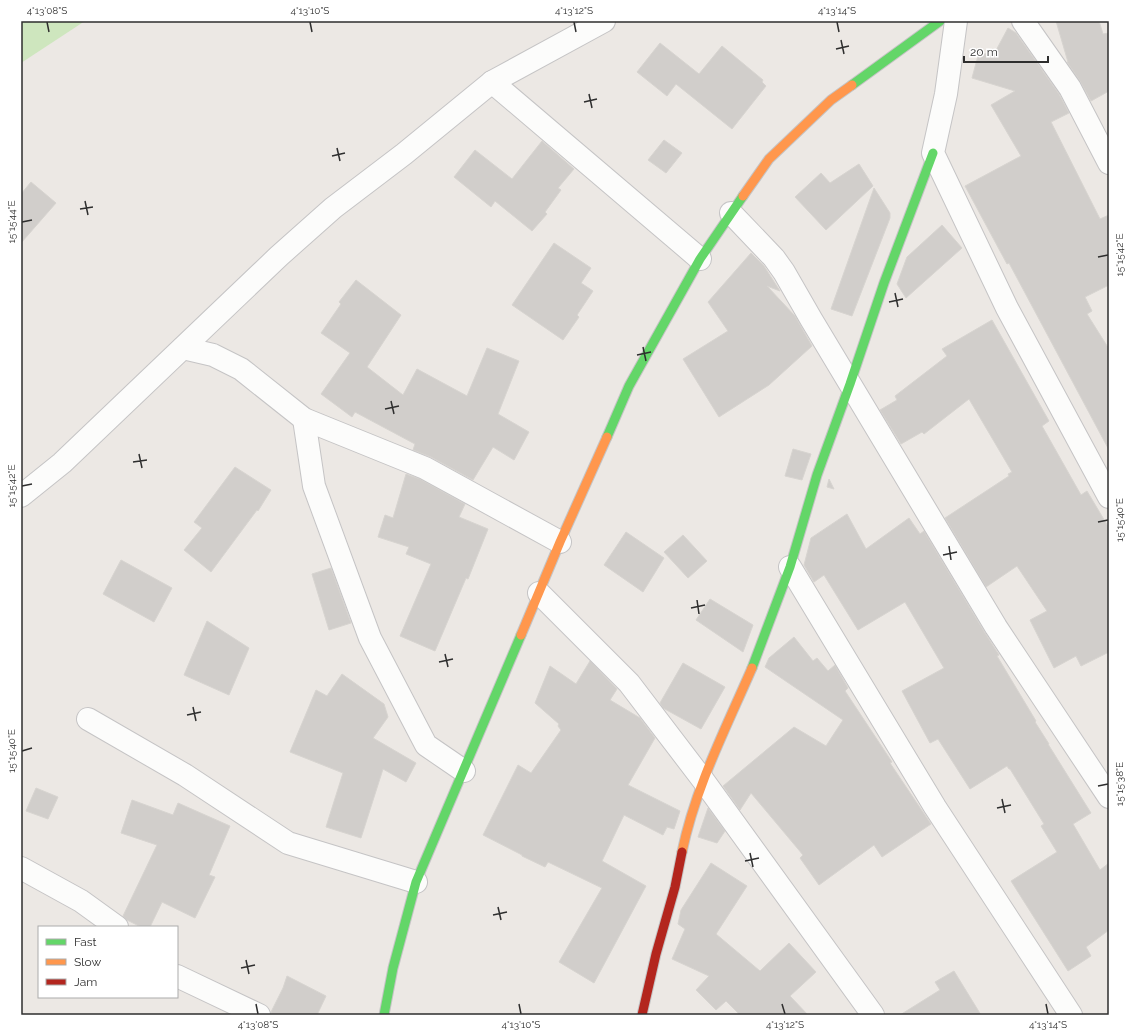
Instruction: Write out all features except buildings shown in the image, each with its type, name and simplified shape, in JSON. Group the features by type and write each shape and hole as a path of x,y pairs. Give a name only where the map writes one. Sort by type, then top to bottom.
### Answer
{"main road":[{"path":"384,1015 393,968 416,882 560,542 629,386 700,259 769,159 831,100 940,21"},
{"path":"642,1015 656,954 675,887 685,837 703,780 754,662 790,567 817,474 850,384 884,283 934,153"}],"street":[{"path":"21,496 62,463 121,405 279,256 333,208 404,154 492,82 604,21"},
{"path":"956,21 946,94 934,153 1007,308 1109,497"},
{"path":"1023,21 1070,88 1109,163"},
{"path":"492,82 700,259"},
{"path":"731,213 774,258 784,272 996,627 1109,796"},
{"path":"183,348 213,356 241,370 304,419 425,468 560,542"},
{"path":"304,419 314,486 370,638 426,745 464,771"},
{"path":"790,567 935,807 1071,1015"},
{"path":"540,592 629,683 703,780 874,1015"},
{"path":"88,719 185,774 288,844 416,882"},
{"path":"21,868 81,901 116,926"},
{"path":"178,976 260,1015"}],"green space":[{"path":"21,21 85,21 21,63"}],"traffic: fast":[{"path":"852,85 940,21"},
{"path":"752,668 790,567 817,475 884,283 933,153"},
{"path":"607,437 629,386 700,259 743,196"},
{"path":"384,1015 393,968 416,882 521,635"}],"traffic: slow":[{"path":"743,196 769,159 831,100 852,85"},
{"path":"521,635 560,542 607,437"},
{"path":"682,852 703,781 752,668"}],"traffic: jam":[{"path":"642,1015 656,954 675,887 682,852"}]}
